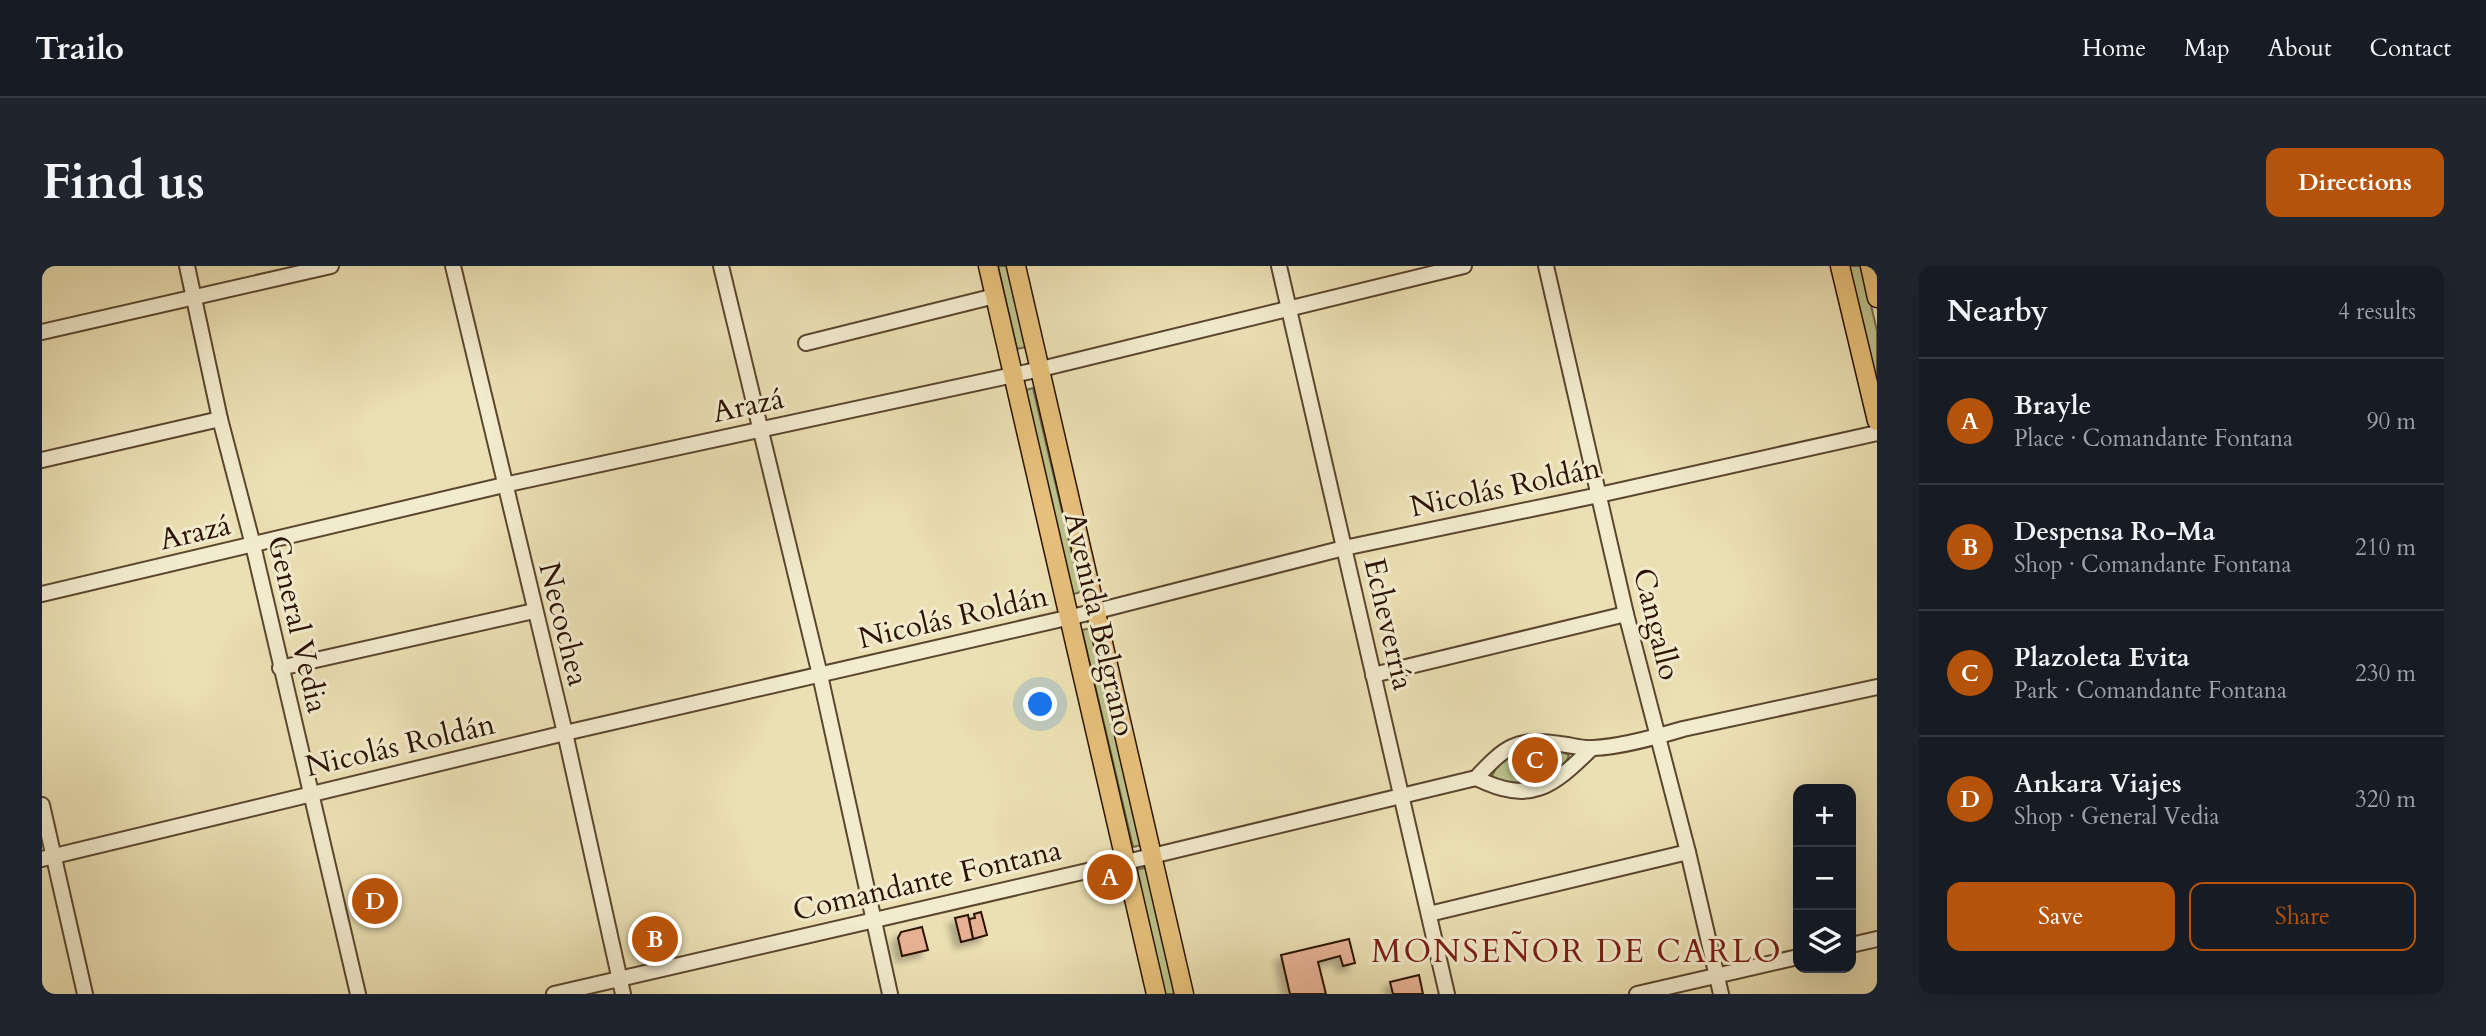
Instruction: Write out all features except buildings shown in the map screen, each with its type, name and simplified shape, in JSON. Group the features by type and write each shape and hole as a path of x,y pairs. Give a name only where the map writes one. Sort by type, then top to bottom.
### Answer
{"main road":[{"name":"Avenida Belgrano","path":"988,266 1156,994"},
{"name":"Avenida Belgrano","path":"1016,266 1184,994"},
{"path":"1840,266 1877,421"},
{"path":"1870,266 1877,298"}],"street":[{"name":"General Vedia","path":"187,266 220,419 253,545 358,994"},
{"path":"42,332 331,266"},
{"name":"Necochea","path":"453,266 565,733 621,987"},
{"path":"721,266 820,675 890,994"},
{"name":"Echeverría","path":"1279,266 1447,994"},
{"name":"Arazá","path":"42,594 504,485 1041,369 1464,266"},
{"name":"Cangallo","path":"1546,266 1626,614 1688,852 1721,994"},
{"path":"806,343 995,296"},
{"path":"42,460 220,419"},
{"name":"Nicolás Roldán","path":"48,858 565,733 1097,611 1344,548 1877,433"},
{"path":"280,668 534,611"},
{"path":"1373,675 1626,614"},
{"path":"1592,748 1564,775 1539,790 1498,789 1476,778 1499,753 1521,742 1592,748 1658,737 1683,729 1877,687"},
{"name":"Comandante Fontana","path":"554,994 621,987 873,919 1152,856 1476,778"},
{"path":"42,805 48,858 85,994"},
{"path":"1429,915 1688,852"},
{"path":"1856,943 1877,939"},
{"path":"1637,994 1793,958"}],"green space":[{"path":"998,266 1007,266 1026,347 1017,349"},
{"path":"1849,266 1862,266 1877,331 1877,391"},
{"path":"1033,388 1081,592 1070,595 1022,391"},
{"path":"1091,628 1142,845 1133,847 1082,630"},
{"path":"1550,746 1569,755 1564,765 1547,778 1536,782 1513,783 1491,778 1508,756 1523,750"},
{"path":"1148,867 1178,994 1164,994 1135,870"}],"place":[{"name":"Plazoleta Evita","path":"1535,760"},
{"name":"Brayle","path":"1110,877"},
{"name":"Ankara Viajes","path":"375,901"},
{"name":"Despensa Ro-Ma","path":"655,939"}],"district":[{"name":"MONSEÑOR DE CARLO","path":"1577,951"}]}
